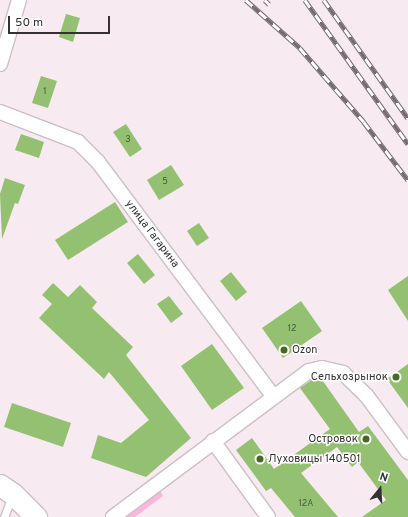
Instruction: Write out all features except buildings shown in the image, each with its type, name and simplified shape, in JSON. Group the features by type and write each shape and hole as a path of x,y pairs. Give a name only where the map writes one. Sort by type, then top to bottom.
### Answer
{"street":[{"path":"0,64 19,0"},
{"name":"улица Гагарина","path":"0,112 78,142 98,162 273,396"},
{"path":"114,517 273,396 309,371 332,369 342,373 366,395 408,452"},
{"path":"214,441 268,517"},
{"path":"7,489 36,517"}],"lane":[{"path":"4,517 7,489"}],"shaded area":[{"path":"152,477 163,496 135,517 117,517 118,505"}],"railway":[{"path":"246,0 300,48 364,122 408,180"},
{"path":"265,0 269,4"},
{"path":"305,0 408,144"},
{"path":"324,0 408,118"}],"place":[{"name":"Ozon","path":"284,350"},
{"name":"Сельхозрынок","path":"396,377"},
{"name":"Островок","path":"366,439"},
{"name":"Луховицы 140501","path":"260,459"}]}
